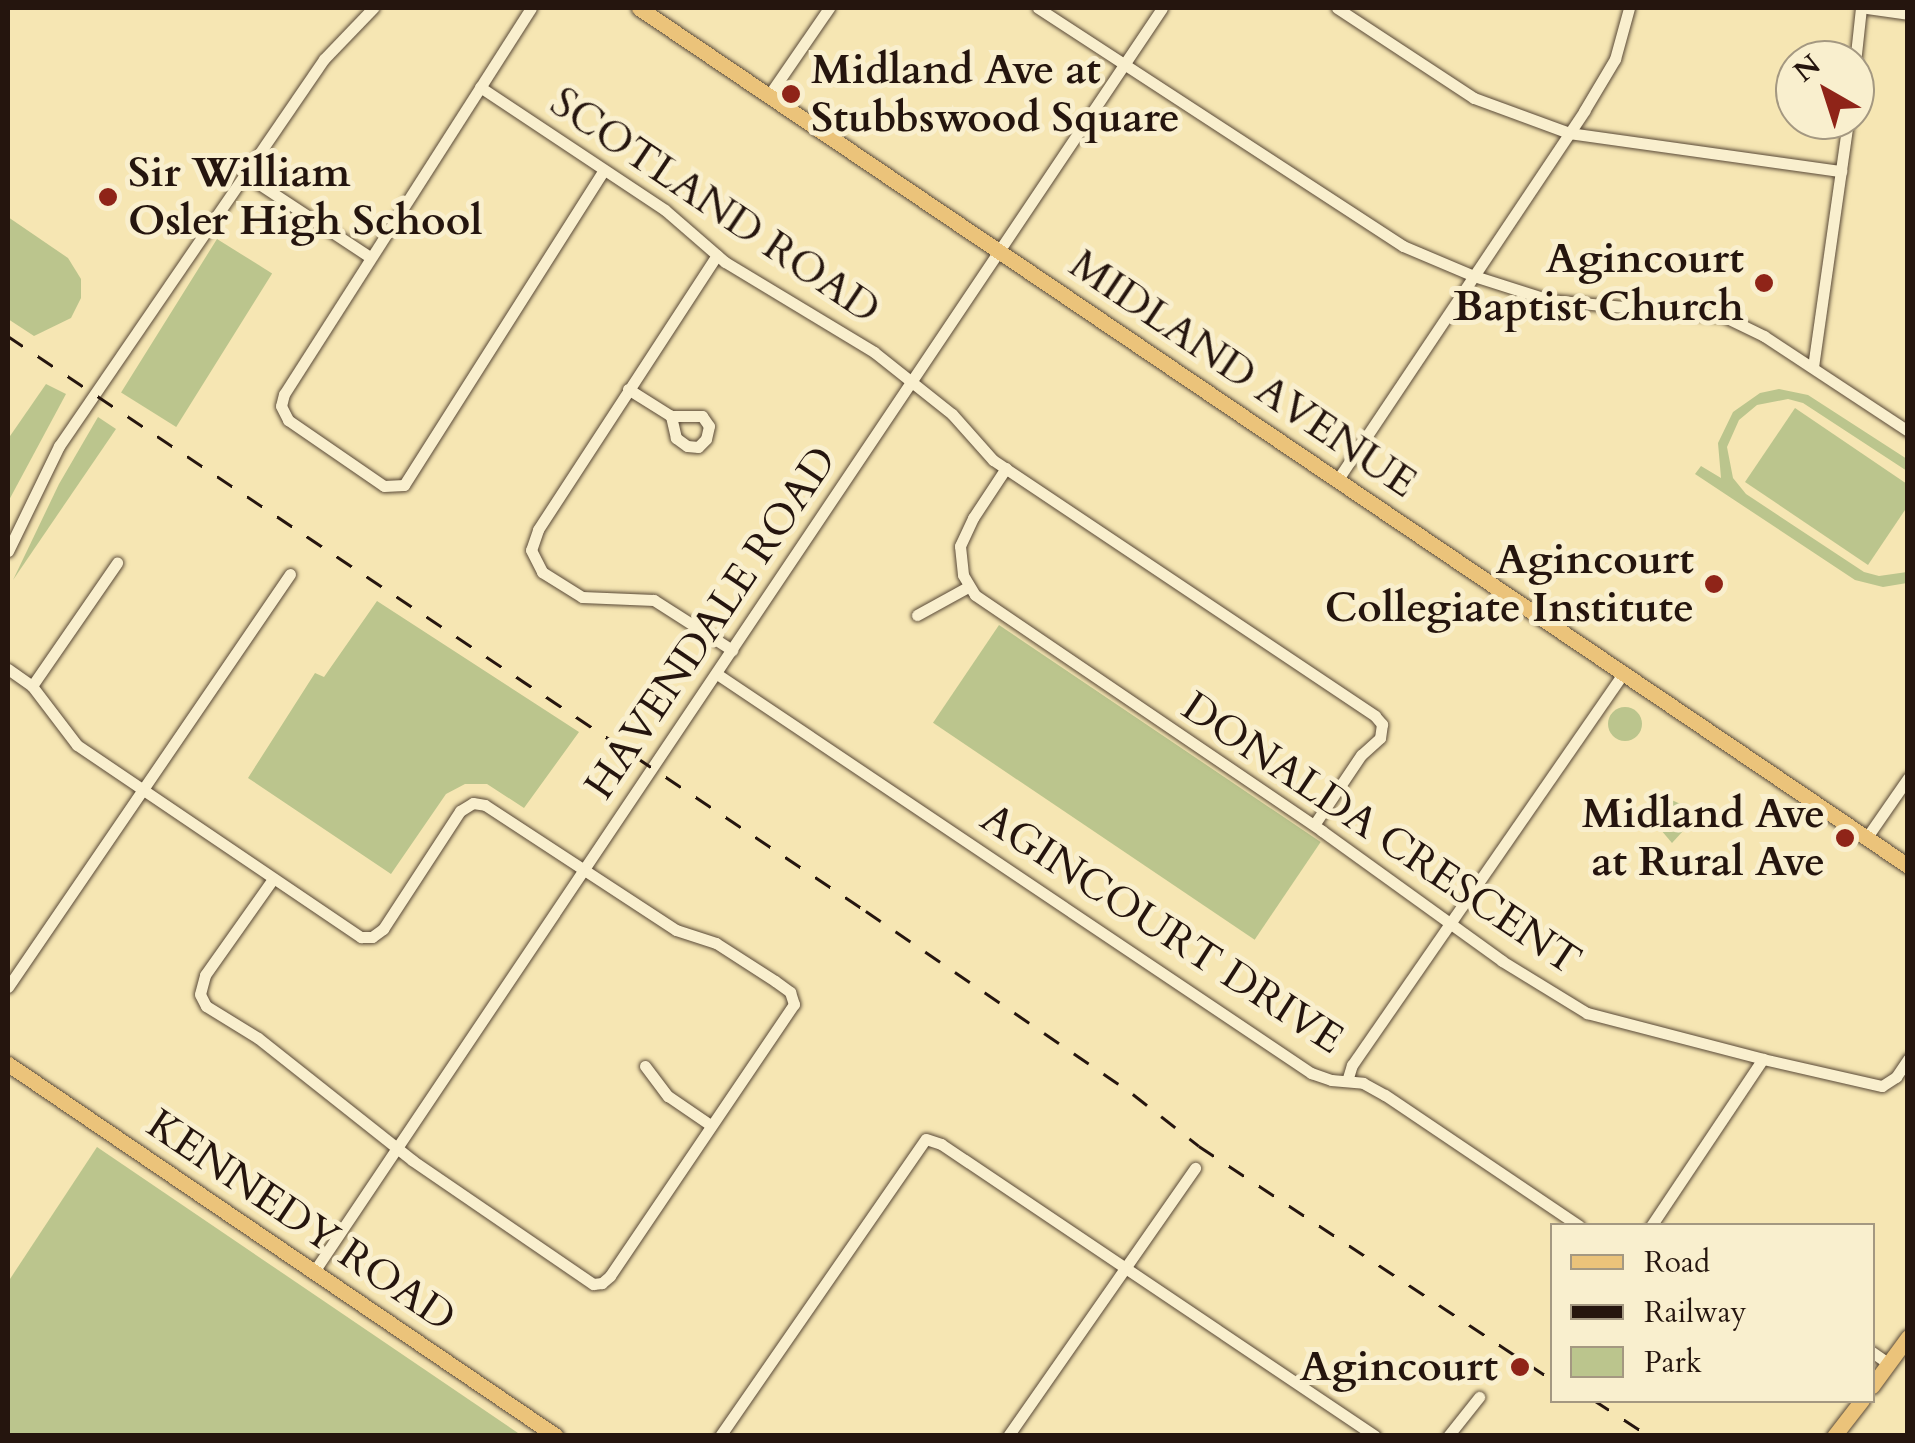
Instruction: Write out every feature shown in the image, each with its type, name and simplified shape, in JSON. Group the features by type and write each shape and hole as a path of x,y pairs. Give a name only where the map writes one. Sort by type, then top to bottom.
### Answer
{"main road":[{"name":"MIDLAND AVENUE","path":"639,8 1908,866"},
{"name":"KENNEDY ROAD","path":"8,1064 556,1436"},
{"path":"1875,1382 1908,1338"},
{"path":"1838,1436 1860,1403"}],"street":[{"path":"8,550 59,446 324,59 373,8"},
{"path":"530,8 284,394 281,406 288,420 384,486 404,484 604,170"},
{"path":"1038,8 1403,246 1474,276 1550,300 1716,314 1750,327 1906,426"},
{"name":"HAVENDALE ROAD","path":"314,1273 1162,8"},
{"path":"1337,8 1474,98 1569,133 1841,172"},
{"path":"1338,479 1616,60 1629,8"},
{"path":"1859,40 1864,8 1908,14"},
{"path":"769,95 824,9"},
{"name":"SCOTLAND ROAD","path":"480,87 665,210 717,256 850,336 912,381 1006,468 1376,716 1382,724 1380,738 1362,754 1314,825"},
{"path":"1813,367 1845,140"},
{"path":"244,174 370,257"},
{"path":"717,256 534,537 533,560 542,572 582,596 654,600 732,650"},
{"path":"628,388 671,416"},
{"path":"917,615 968,587 960,546 1006,468"},
{"path":"32,686 117,563"},
{"path":"8,987 290,574"},
{"name":"DONALDA CRESCENT","path":"968,587 992,610 1587,1012 1882,1086 1896,1077 1908,1058"},
{"path":"8,669 32,686 67,736 352,933 372,938 383,929 460,811 473,804 488,806 676,930 716,943 793,997 788,1016 709,1124 618,1263 598,1285 399,1148 306,1072 210,1010 203,1001 205,975 273,879"},
{"path":"1347,1081 1352,1065 1622,673"},
{"name":"AGINCOURT DRIVE","path":"716,674 1312,1073 1363,1084 1398,1102 1574,1223"},
{"path":"1867,837 1908,778"},
{"path":"1653,1223 1763,1059"},
{"path":"645,1066 668,1096 709,1124"},
{"path":"720,1436 926,1139 942,1144 1375,1436"},
{"path":"1008,1436 1195,1168"},
{"path":"1875,1354 1889,1364"},
{"path":"1448,1436 1480,1397"}],"green space":[{"path":"8,217 68,258 81,279 81,298 71,318 34,336 8,319"},
{"path":"217,239 272,273 176,427 121,392"},
{"path":"46,384 66,394 8,502 8,439"},
{"path":"1779,389 1808,395 1907,459 1907,471 1803,403 1788,399 1757,405 1739,420 1727,447 1733,478 1746,494 1864,572 1879,576 1907,572 1907,583 1883,587 1855,580 1695,474 1701,466 1721,478 1718,443 1733,412 1760,393"},
{"path":"1795,408 1907,484 1907,507 1868,565 1745,482"},
{"path":"98,417 116,429 13,580 59,484"},
{"path":"377,601 579,732 524,808 487,784 465,784 446,794 391,874 248,778 315,673 324,677"},
{"path":"999,625 1321,842 1255,940 933,723"},
{"path":"1625,707 1637,712 1642,724 1637,736 1625,741 1613,736 1608,724 1613,712"},
{"path":"1667,798 1692,809 1683,831 1672,843 1655,823"},
{"path":"97,1147 521,1435 8,1435 8,1282"}],"railway":[{"path":"8,336 866,911 1133,1094 1199,1146 1550,1379"},
{"path":"1599,1403 1649,1436"}],"place":[{"name":"Midland Ave at Stubbswood Square","path":"791,94"},
{"name":"Sir William Osler High School","path":"108,197"},
{"name":"Agincourt Baptist Church","path":"1764,283"},
{"name":"Agincourt Collegiate Institute","path":"1714,584"},
{"name":"Midland Ave at Rural Ave","path":"1845,838"},
{"name":"Agincourt","path":"1520,1367"}]}
